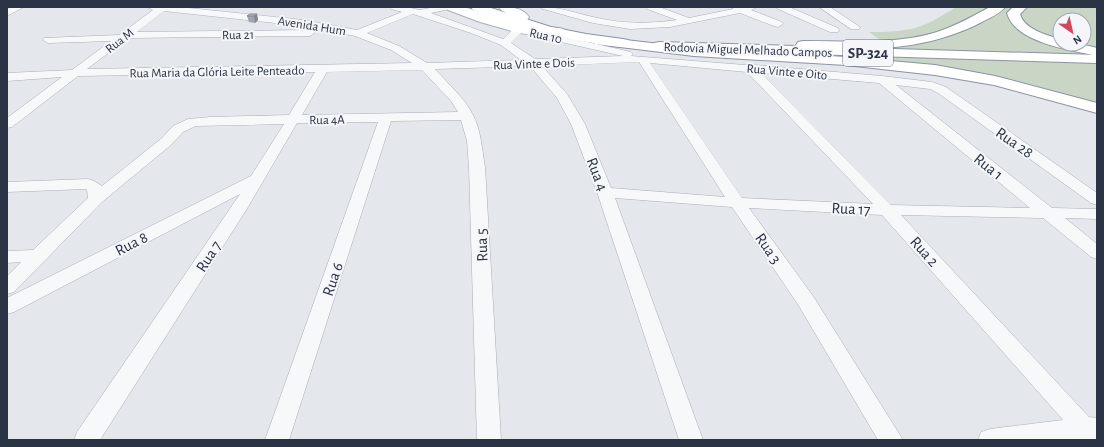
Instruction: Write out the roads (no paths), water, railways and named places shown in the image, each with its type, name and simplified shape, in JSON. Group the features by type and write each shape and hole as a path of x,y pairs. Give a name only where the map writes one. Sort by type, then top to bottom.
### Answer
{"main road":[{"name":"Rua 10","path":"452,7 485,19 521,23"},
{"name":"Rodovia Miguel Melhado Campos","path":"477,7 506,18 559,32 598,38"},
{"name":"Rodovia Miguel Melhado Campos","path":"495,7 521,23 548,24 640,52 700,48 1097,60"},
{"path":"505,7 521,23 559,32"},
{"path":"598,38 668,43 714,44 874,44 907,41 939,35 956,29 999,7"},
{"path":"1021,7 1013,13 1013,17 1017,23 1033,33 1052,40"},
{"path":"598,38 686,52 846,61 935,70 995,81 1097,108"}],"street":[{"path":"7,13 19,7"},
{"name":"Rua 4","path":"394,7 416,12 475,31 506,43 532,62 563,97 578,124 605,192 691,440"},
{"path":"355,33 416,12 447,7"},
{"path":"546,7 633,26 656,26 688,21 743,8 778,24"},
{"path":"650,7 688,21"},
{"path":"781,7 834,30"},
{"path":"824,7 855,27"},
{"name":"Avenida Hum","path":"157,8 278,20 355,33"},
{"name":"Rua M","path":"7,124 76,74 157,8"},
{"path":"506,43 521,23"},
{"name":"Rua 10","path":"521,23 612,50 640,52"},
{"name":"Rua 21","path":"48,40 122,37 355,33"},
{"name":"Rua 5","path":"355,33 395,48 426,67 450,91 467,116 474,141 479,196 489,440"},
{"name":"Rua Vinte e Dois","path":"426,67 532,62 640,52"},
{"name":"Rua Vinte e Oito","path":"640,52 749,67 932,86"},
{"name":"Rua 3","path":"640,52 737,203 806,302 891,440"},
{"name":"Rua Maria da Glória Leite Penteado","path":"7,77 324,68 426,67"},
{"name":"Rua 2","path":"749,67 887,210 1092,431"},
{"name":"Rua 7","path":"86,440 240,207 324,68"},
{"name":"Rua 1","path":"882,80 1097,253"},
{"name":"Rua 28","path":"932,86 942,90 1097,200"},
{"name":"Rua 4A","path":"96,199 167,141 178,129 188,124 210,121 467,116"},
{"name":"Rua 6","path":"277,440 386,117"},
{"name":"Rua 8","path":"7,307 255,180"},
{"path":"7,187 88,184 93,185 95,188 96,199 7,287"},
{"name":"Rua 17","path":"605,192 737,203 887,210 1097,214"},
{"path":"7,257 38,256"},
{"path":"990,440 1092,431"}]}
